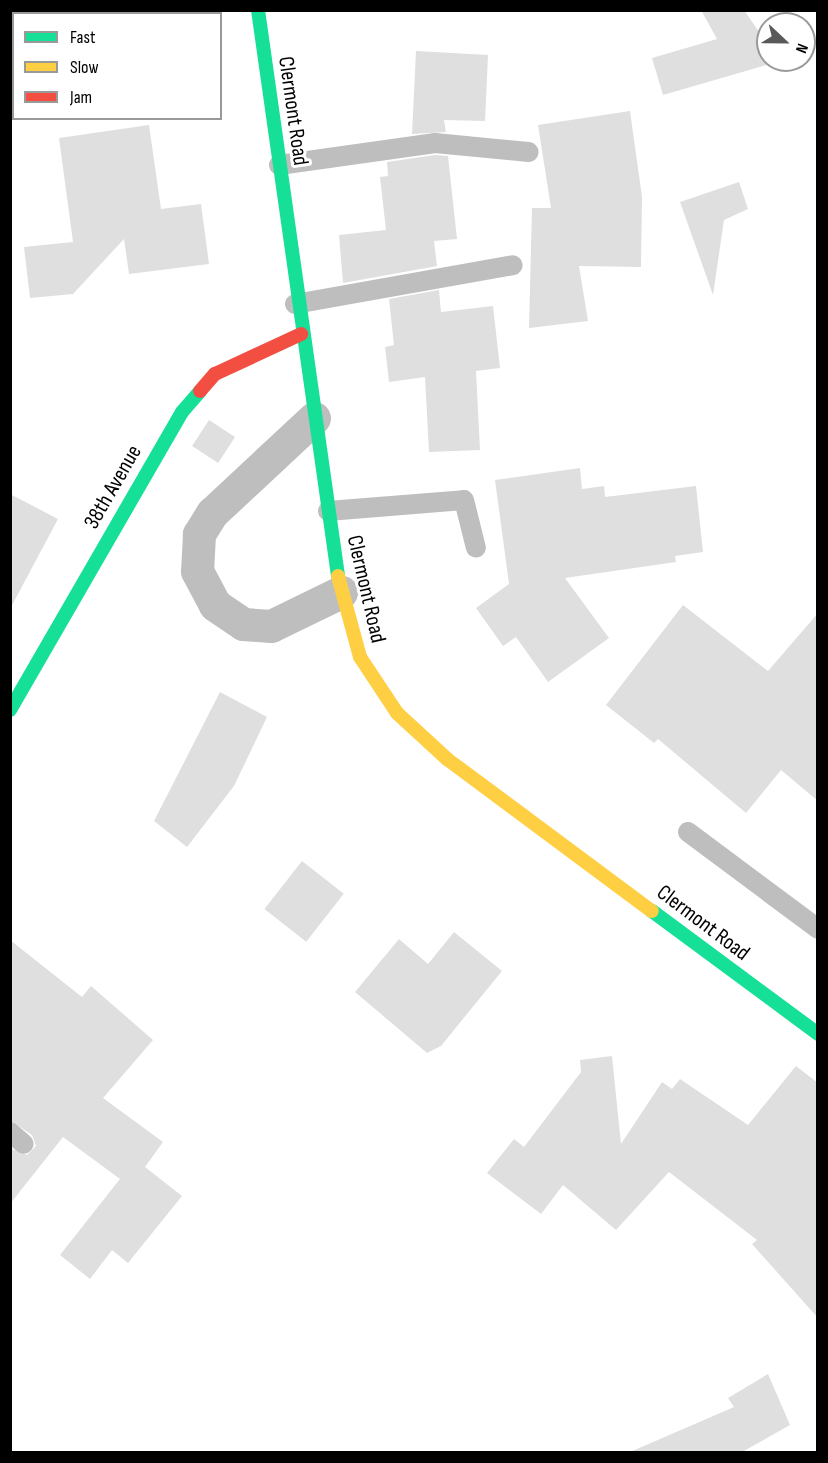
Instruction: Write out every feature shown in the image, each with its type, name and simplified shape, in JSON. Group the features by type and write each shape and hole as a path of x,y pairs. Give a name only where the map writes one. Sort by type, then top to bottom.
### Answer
{"street":[{"name":"Clermont Road","path":"258,10 295,304 341,591 360,657 415,732 818,1034"},
{"name":"38th Avenue","path":"10,710 182,412 215,374 301,334"},
{"path":"314,418 212,513 199,534 197,571 215,605 243,624 271,626 341,591"}],"lane":[{"path":"279,165 435,143 529,152"},
{"path":"295,304 513,265"},
{"path":"328,512 464,500 476,548"},
{"path":"688,832 818,929"}],"building":[{"path":"701,10 744,10 756,28 756,68 663,95 652,58 717,39"},
{"path":"416,51 488,55 485,121 444,120 446,132 412,134"},
{"path":"630,111 642,197 641,267 579,266 588,321 529,328 532,208 551,208 538,125"},
{"path":"149,125 161,209 201,204 209,264 129,274 124,239 73,294 30,298 24,247 73,242 59,138"},
{"path":"435,155 448,156 457,239 434,241 437,266 343,283 339,235 386,230 380,177 388,176 387,162"},
{"path":"739,182 748,209 724,220 713,295 680,202"},
{"path":"439,290 441,312 493,306 500,368 476,371 480,450 429,452 425,377 389,382 385,347 394,345 389,299"},
{"path":"209,420 235,437 218,463 192,446"},
{"path":"580,468 582,489 604,486 605,497 696,486 703,552 675,556 676,562 565,578 609,638 548,682 516,637 503,646 476,608 509,584 495,480"},
{"path":"10,494 58,519 10,609"},
{"path":"683,605 768,671 818,613 818,801 781,770 746,813 658,739 654,743 606,705"},
{"path":"220,692 267,717 234,786 187,847 154,821"},
{"path":"302,861 344,894 306,942 264,909"},
{"path":"454,932 502,971 441,1046 427,1053 355,992 399,939 428,964"},
{"path":"10,940 82,997 91,986 153,1040 103,1098 163,1142 145,1167 182,1196 128,1263 112,1250 90,1279 60,1255 120,1179 63,1137 10,1204 10,1148 27,1155 36,1146 32,1135 10,1120"},
{"path":"612,1056 621,1144 662,1082 672,1089 680,1079 748,1125 796,1066 818,1083 818,1318 752,1244 757,1240 669,1172 616,1230 563,1185 541,1214 487,1173 514,1139 524,1147 581,1072 580,1060"},
{"path":"768,1374 790,1425 742,1452 630,1452 734,1407 728,1398"}],"traffic: fast":[{"path":"258,10 338,576"},
{"path":"10,710 182,412 200,391"},
{"path":"652,911 818,1034"}],"traffic: slow":[{"path":"338,576 360,657 397,713 447,759 652,911"}],"traffic: jam":[{"path":"200,391 215,374 301,334"}]}
